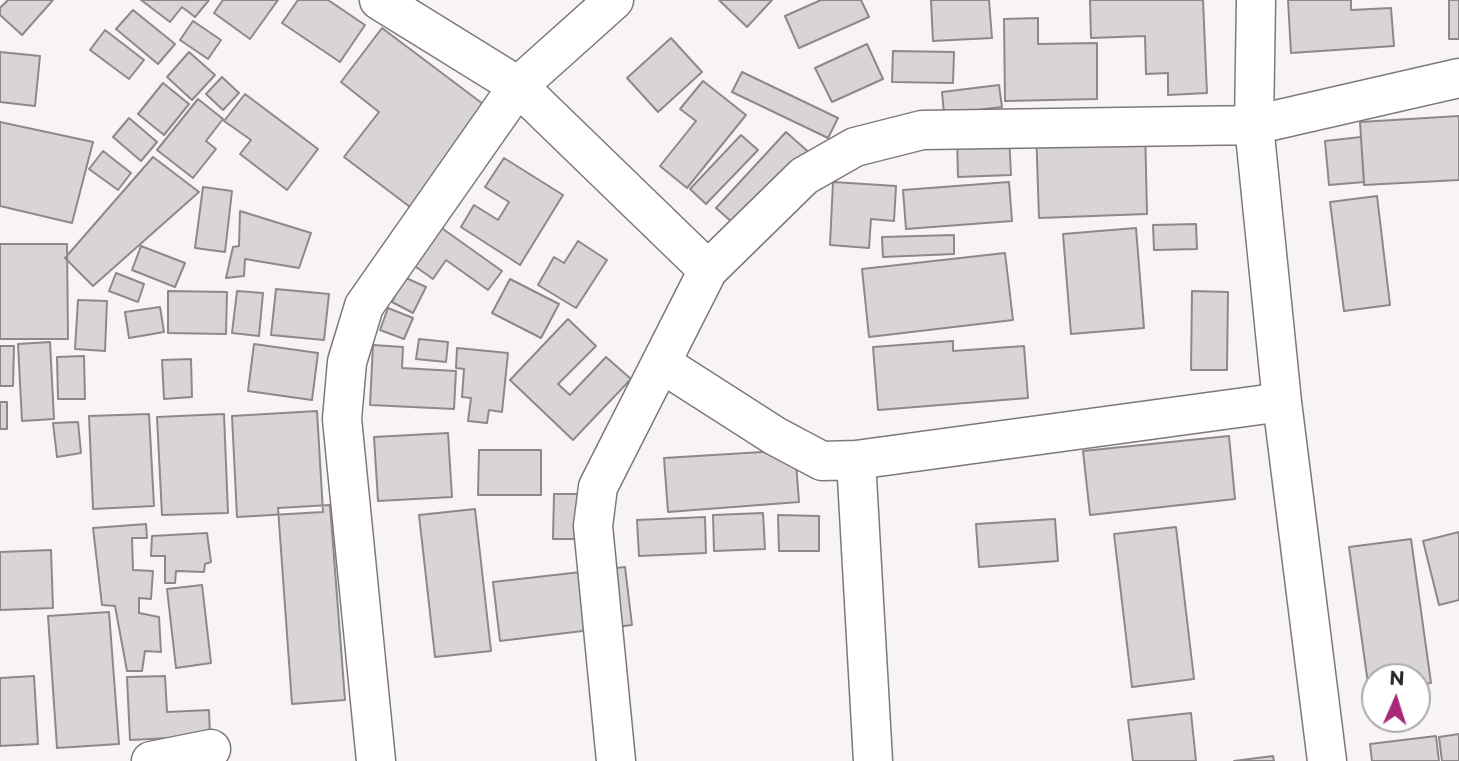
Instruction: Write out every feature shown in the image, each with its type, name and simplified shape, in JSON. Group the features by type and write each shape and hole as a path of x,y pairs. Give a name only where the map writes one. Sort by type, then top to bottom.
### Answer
{"street":[{"path":"379,0 518,86 708,270"},
{"path":"376,761 342,419 347,362 364,306 518,86 614,0"},
{"path":"1256,0 1254,125 1282,402 1327,761"},
{"path":"616,761 593,526 598,487 708,270 804,176 855,148 922,130 1254,125 1459,78"},
{"path":"661,363 775,436 822,461 856,460 1282,402"},
{"path":"856,460 873,761"},
{"path":"151,761 211,749"}],"building":[{"path":"8,0 53,0 22,35 0,15 0,8"},
{"path":"141,0 209,0 195,17 182,7 170,22"},
{"path":"223,0 278,0 250,39 214,13"},
{"path":"298,0 328,0 365,25 340,62 282,23"},
{"path":"719,0 772,0 747,27"},
{"path":"821,0 861,0 869,17 799,48 785,16"},
{"path":"931,0 989,0 992,38 933,41"},
{"path":"1090,0 1203,0 1207,93 1168,95 1168,73 1146,74 1145,36 1091,38"},
{"path":"1288,0 1351,0 1351,10 1391,8 1394,46 1291,53"},
{"path":"1449,0 1459,0 1459,39 1449,39"},
{"path":"133,10 175,44 158,64 116,29"},
{"path":"1038,18 1038,44 1097,43 1097,99 1005,101 1004,19"},
{"path":"193,21 221,40 208,59 180,40"},
{"path":"382,28 487,107 410,207 344,157 379,112 341,82"},
{"path":"105,30 144,60 129,79 90,50"},
{"path":"671,38 702,72 658,112 627,78"},
{"path":"867,44 883,79 832,102 815,68"},
{"path":"893,51 954,52 953,83 892,82"},
{"path":"0,52 40,56 35,106 0,102"},
{"path":"189,52 215,75 192,100 167,77"},
{"path":"742,72 838,118 828,138 732,92"},
{"path":"222,77 239,93 223,110 206,94"},
{"path":"703,81 746,115 687,188 660,166 696,121 680,109"},
{"path":"163,83 189,104 164,135 138,114"},
{"path":"999,85 1002,107 944,114 942,92"},
{"path":"245,94 318,149 287,190 240,154 251,140 224,121"},
{"path":"198,99 223,119 206,141 216,149 193,178 157,150"},
{"path":"1459,116 1459,180 1364,185 1360,122"},
{"path":"129,118 157,142 141,161 113,137"},
{"path":"0,122 93,142 72,223 0,206"},
{"path":"1145,125 1147,214 1039,218 1036,128"},
{"path":"786,132 813,156 743,232 716,208"},
{"path":"741,135 758,150 706,204 690,189"},
{"path":"1009,135 1011,175 958,177 957,137"},
{"path":"1361,137 1364,182 1329,185 1325,141"},
{"path":"103,151 131,173 118,190 89,169"},
{"path":"153,157 199,192 93,286 65,258"},
{"path":"504,158 563,195 520,265 461,227 474,205 498,220 509,202 485,187"},
{"path":"833,182 896,186 894,221 871,219 869,248 830,245"},
{"path":"1009,182 1012,221 906,229 903,190"},
{"path":"203,187 232,191 225,252 195,248"},
{"path":"1377,196 1390,305 1344,311 1330,202"},
{"path":"240,211 311,233 299,268 245,259 244,276 226,278 233,247 239,246"},
{"path":"436,224 502,271 488,290 446,260 433,279 409,262"},
{"path":"1196,224 1197,249 1154,250 1153,225"},
{"path":"1136,228 1144,328 1071,334 1063,234"},
{"path":"954,235 954,254 883,257 882,237"},
{"path":"578,241 607,260 576,308 538,285 554,257 564,263"},
{"path":"0,244 67,244 68,339 0,339"},
{"path":"141,246 185,263 175,287 132,270"},
{"path":"1005,253 1013,320 869,337 862,269"},
{"path":"116,273 144,284 138,302 109,291"},
{"path":"404,277 426,287 413,313 392,302"},
{"path":"510,279 559,304 541,338 492,313"},
{"path":"276,289 329,294 324,340 271,335"},
{"path":"168,291 227,292 226,334 168,333"},
{"path":"237,291 263,293 259,336 232,333"},
{"path":"1192,291 1228,292 1227,370 1191,370"},
{"path":"78,300 107,301 105,351 75,349"},
{"path":"160,307 164,332 129,338 125,312"},
{"path":"388,308 413,318 404,339 380,330"},
{"path":"568,319 596,346 558,384 570,395 606,357 631,379 573,440 510,380"},
{"path":"419,339 448,342 446,362 416,359"},
{"path":"953,341 953,351 1024,346 1028,398 878,410 873,347"},
{"path":"50,342 54,419 22,421 18,344"},
{"path":"254,344 318,353 312,400 248,391"},
{"path":"373,345 403,347 402,368 456,371 454,409 370,405"},
{"path":"0,346 14,346 13,386 0,386"},
{"path":"457,348 508,353 502,412 489,410 487,423 468,421 471,398 462,397 464,369 456,368"},
{"path":"84,356 85,399 58,399 57,357"},
{"path":"191,359 192,397 164,399 162,360"},
{"path":"0,402 7,402 7,429 0,429"},
{"path":"317,411 323,512 237,517 232,416"},
{"path":"149,414 154,506 93,509 89,416"},
{"path":"224,414 228,513 162,515 157,417"},
{"path":"78,422 81,453 57,457 53,423"},
{"path":"448,433 452,497 378,501 374,437"},
{"path":"1229,436 1235,499 1090,515 1083,451"},
{"path":"479,450 541,450 541,495 478,495"},
{"path":"795,450 799,502 668,512 664,458"},
{"path":"554,494 580,494 579,539 553,539"},
{"path":"330,505 345,700 292,704 278,508"},
{"path":"475,509 491,651 435,657 419,515"},
{"path":"763,513 765,549 714,551 713,515"},
{"path":"778,515 819,516 819,551 779,551"},
{"path":"705,517 706,553 639,556 637,520"},
{"path":"1055,519 1058,561 979,567 976,524"},
{"path":"146,524 147,538 132,538 133,570 153,571 151,599 139,598 139,613 159,617 161,652 145,651 142,671 127,671 115,606 102,605 93,528"},
{"path":"1176,527 1194,679 1132,687 1114,534"},
{"path":"1459,532 1459,600 1439,605 1423,541"},
{"path":"207,533 211,562 205,564 204,572 176,571 175,583 165,583 165,556 151,556 152,536"},
{"path":"1411,539 1428,663 1365,663 1349,547"},
{"path":"51,550 53,608 0,610 0,552"},
{"path":"625,567 632,625 500,641 493,582"},
{"path":"202,585 211,663 176,668 167,589"},
{"path":"109,612 119,744 57,748 48,616"},
{"path":"34,676 38,744 0,746 0,678"},
{"path":"165,676 167,712 209,710 210,736 130,740 127,677"},
{"path":"1191,713 1196,761 1133,761 1128,720"},
{"path":"1459,734 1459,761 1442,761 1439,737"},
{"path":"1436,736 1439,761 1372,761 1370,744"},
{"path":"1273,756 1274,761 1234,761"}]}
